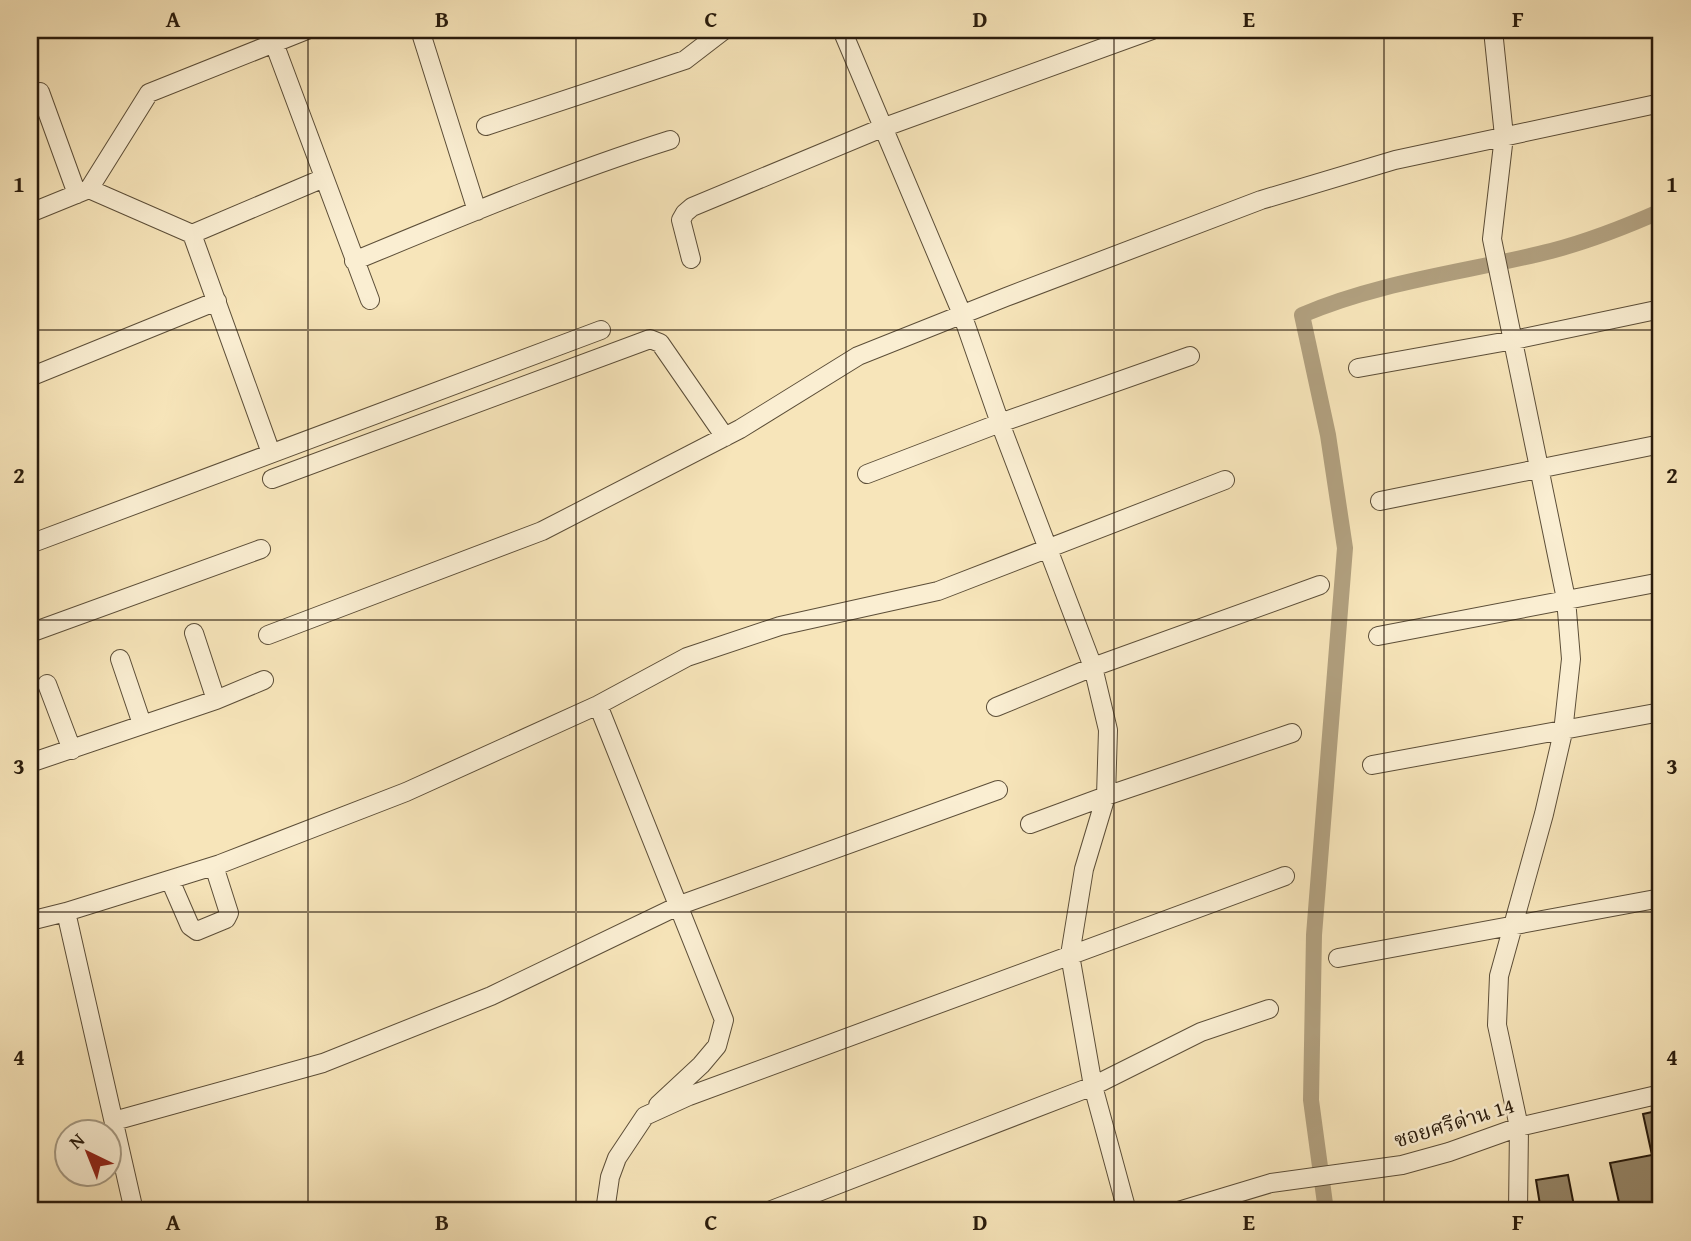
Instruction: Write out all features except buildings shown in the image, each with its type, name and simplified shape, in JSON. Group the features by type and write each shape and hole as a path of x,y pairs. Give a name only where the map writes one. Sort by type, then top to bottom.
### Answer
{"street":[{"path":"30,213 83,192 149,93 307,30"},
{"path":"420,30 477,211"},
{"path":"486,125 685,60 724,30"},
{"path":"842,30 962,314 1000,423 1093,667 1108,730 1106,796 1084,869 1070,955 1093,1086 1127,1211"},
{"path":"691,259 681,220 684,213 692,207 882,128 1152,30"},
{"path":"1493,30 1504,136 1492,239 1566,599 1571,659 1563,732 1544,814 1499,976 1497,1025 1519,1127 1518,1211"},
{"path":"274,43 369,300"},
{"path":"40,92 83,192 192,234 324,178"},
{"path":"268,635 542,531 725,437 858,356 962,314 1261,200 1395,160 1661,103"},
{"path":"355,261 620,156 670,140"},
{"path":"192,234 271,453"},
{"path":"30,377 217,301"},
{"path":"1358,368 1514,340 1661,309"},
{"path":"30,544 601,331"},
{"path":"272,479 650,339 660,343 725,437"},
{"path":"867,474 1000,423 1190,356"},
{"path":"1380,501 1661,444"},
{"path":"30,921 214,866 406,792 598,705 687,657 780,626 938,591 1225,480"},
{"path":"30,633 261,549"},
{"path":"1378,636 1661,582"},
{"path":"996,707 1093,667 1320,586"},
{"path":"194,633 216,700"},
{"path":"120,659 142,724"},
{"path":"30,763 216,700 264,680"},
{"path":"47,684 72,750"},
{"path":"598,705 724,1020 717,1046 701,1065 645,1116 617,1158 610,1177 605,1211"},
{"path":"1372,765 1661,712"},
{"path":"1030,824 1292,733"},
{"path":"122,1119 323,1063 491,996 680,905 998,790"},
{"path":"170,880 190,926 197,931 226,919 229,914 214,866"},
{"path":"645,1116 689,1096 1285,876"},
{"path":"1338,958 1661,898"},
{"path":"66,912 113,1118"},
{"path":"769,1211 1093,1086 1200,1032 1269,1009"},
{"name":"ซอยศรีด่าน 14","path":"1178,1211 1271,1184 1402,1165 1449,1152 1519,1127 1661,1094"},
{"path":"122,1157 134,1211"}],"waterway":[{"path":"1326,1211 1311,1100 1314,935 1345,548 1328,435 1302,315 1332,303 1394,285 1565,247 1661,211"}]}
